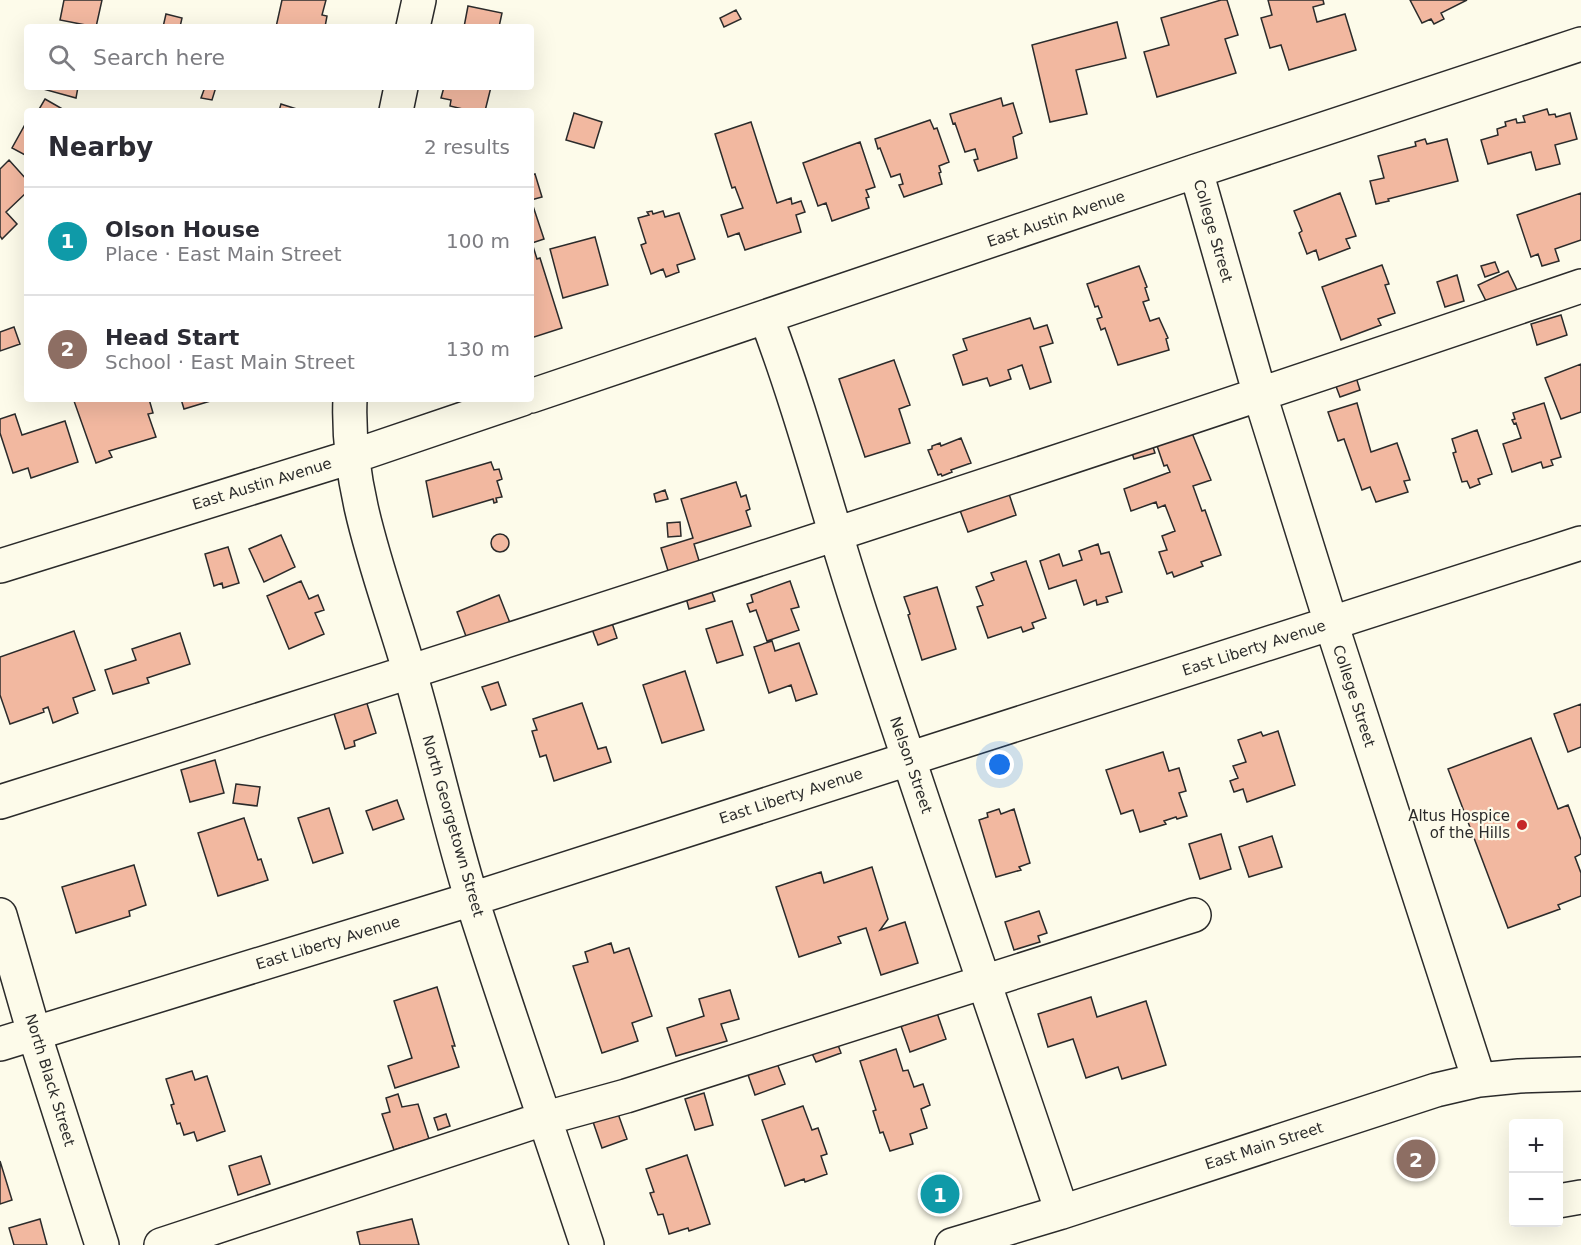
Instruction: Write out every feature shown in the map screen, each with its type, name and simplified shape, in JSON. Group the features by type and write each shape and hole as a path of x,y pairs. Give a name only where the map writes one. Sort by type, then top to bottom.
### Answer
{"street":[{"path":"414,24 419,0"},
{"name":"East Austin Avenue","path":"534,395 1196,171 1581,44"},
{"path":"397,108 400,90"},
{"name":"College Street","path":"1196,171 1260,395 1331,623 1479,1080"},
{"path":"0,802 835,536 1581,286"},
{"name":"Nelson Street","path":"766,317 908,759 1062,1212"},
{"name":"North Georgetown Street","path":"350,402 359,499 369,542 410,673 472,899 587,1245"},
{"name":"East Austin Avenue","path":"0,566 354,456 487,404"},
{"name":"East Liberty Avenue","path":"0,1044 472,899 1581,543"},
{"name":"North Black Street","path":"0,915 34,1033 102,1245"},
{"path":"161,1245 546,1118 626,1096 1194,915"},
{"name":"East Main Street","path":"952,1245 1062,1212 1436,1090 1479,1080 1581,1074"},
{"path":"1563,1200 1581,1197"}],"building":[{"path":"64,0 102,0 97,24 60,20"},
{"path":"282,0 326,0 322,15 327,16 326,24 277,24"},
{"path":"1227,0 1238,35 1225,39 1236,73 1157,97 1144,52 1169,45 1161,18"},
{"path":"1268,0 1323,0 1324,4 1313,7 1317,22 1345,14 1356,50 1289,70 1281,45 1270,48 1261,18 1272,15"},
{"path":"1410,0 1467,0 1441,13 1444,19 1434,24 1431,19 1422,23"},
{"path":"468,6 502,13 500,24 465,24"},
{"path":"736,10 741,19 724,27 720,18"},
{"path":"166,14 182,18 181,24 164,24"},
{"path":"1117,22 1126,58 1076,70 1087,114 1050,122 1032,45"},
{"path":"47,90 77,90 76,98"},
{"path":"204,90 215,90 212,100 201,98"},
{"path":"443,90 490,90 486,108 458,108 450,106 451,100 441,98"},
{"path":"1001,98 1003,106 1013,103 1022,133 1013,137 1017,158 978,171 974,160 978,159 975,149 965,152 950,114"},
{"path":"45,99 61,108 40,108"},
{"path":"281,104 294,108 280,108"},
{"path":"1547,109 1549,115 1555,114 1556,117 1570,113 1577,139 1555,145 1560,164 1536,170 1531,152 1488,164 1481,140 1498,135 1497,129 1506,126 1505,122 1516,119 1517,123 1525,122 1523,116"},
{"path":"574,113 602,122 594,148 566,140"},
{"path":"930,120 934,129 937,128 949,162 939,166 942,184 904,197 899,185 903,184 900,174 891,177 875,139"},
{"path":"751,122 777,203 791,198 792,204 801,201 805,212 796,215 801,232 745,250 739,233 728,237 721,215 743,208 735,187 732,188 715,134"},
{"path":"24,126 24,154 12,148"},
{"path":"1425,139 1427,144 1447,139 1458,181 1376,204 1370,181 1384,178 1378,156 1416,146 1415,142"},
{"path":"860,142 875,187 866,190 869,197 866,198 869,208 832,221 826,203 818,206 803,163"},
{"path":"9,160 24,177 24,195 6,212 17,224 2,239 0,236 0,169"},
{"path":"534,174 542,197 534,199"},
{"path":"1340,193 1356,236 1346,239 1350,248 1319,260 1316,250 1307,254 1299,233 1302,231 1294,211"},
{"path":"1581,193 1581,240 1555,249 1559,261 1542,266 1538,254 1531,257 1517,215"},
{"path":"534,209 544,239 534,242"},
{"path":"652,211 653,214 663,211 665,217 679,213 695,259 677,265 679,272 666,277 663,269 651,274 641,245 646,243 638,218 649,215 647,212"},
{"path":"595,237 608,285 563,298 550,249"},
{"path":"534,249 537,259 540,258 562,328 534,337"},
{"path":"1495,262 1499,272 1485,277 1481,266"},
{"path":"1382,265 1389,284 1385,285 1395,313 1378,319 1381,325 1341,340 1322,287"},
{"path":"1139,266 1149,300 1143,302 1150,321 1159,318 1168,338 1166,339 1169,350 1118,365 1105,328 1101,330 1097,319 1102,317 1098,306 1095,307 1087,284"},
{"path":"1508,271 1518,292 1489,307 1478,285"},
{"path":"1457,275 1464,301 1445,307 1437,282"},
{"path":"1561,315 1567,335 1537,345 1531,324"},
{"path":"1030,318 1034,329 1047,325 1053,343 1040,347 1051,382 1030,389 1022,365 1008,370 1011,379 990,386 987,378 963,385 953,355 967,350 963,339"},
{"path":"14,327 20,344 0,351 0,332"},
{"path":"894,360 910,405 899,409 910,443 865,457 839,379"},
{"path":"1581,364 1581,412 1561,419 1545,378"},
{"path":"1355,374 1360,390 1340,397 1334,381"},
{"path":"74,402 150,402 153,413 148,414 156,437 109,451 112,457 96,463"},
{"path":"182,402 207,402 184,409"},
{"path":"1357,403 1371,452 1397,443 1410,480 1404,481 1408,492 1376,502 1370,487 1362,490 1344,439 1338,441 1328,412"},
{"path":"1544,403 1561,457 1551,460 1553,465 1550,466 1543,468 1541,462 1512,472 1503,444 1521,438 1516,423 1514,424 1512,420 1515,419 1513,413"},
{"path":"15,414 22,435 65,421 78,462 31,478 28,468 13,473 0,433 0,419"},
{"path":"1190,428 1211,480 1193,486 1202,511 1205,510 1221,555 1201,562 1203,566 1174,577 1172,572 1167,574 1159,552 1167,550 1162,536 1175,531 1165,505 1158,508 1156,502 1131,511 1124,489 1170,472 1167,465 1164,466 1155,440"},
{"path":"1477,430 1492,474 1478,479 1480,484 1470,488 1467,481 1462,482 1453,453 1456,452 1452,439"},
{"path":"961,438 971,463 942,476 938,475 928,450 940,443 941,446"},
{"path":"1150,438 1155,453 1134,459 1129,444"},
{"path":"491,462 494,470 499,469 502,479 497,481 502,497 496,498 497,502 494,503 493,499 433,517 426,481"},
{"path":"736,482 741,497 746,495 750,509 746,511 751,526 694,544 700,564 669,574 661,548 693,538 681,499"},
{"path":"1007,488 1016,515 968,532 958,505"},
{"path":"665,490 668,499 656,502 654,494"},
{"path":"680,522 681,536 668,537 667,523"},
{"path":"500,534 506,537 509,543 506,549 500,552 494,549 491,543 494,537"},
{"path":"281,535 295,567 264,582 249,549"},
{"path":"1098,544 1101,554 1109,552 1122,592 1106,597 1108,602 1097,605 1096,600 1084,605 1076,580 1049,589 1040,561 1059,554 1063,566 1082,560 1079,551"},
{"path":"228,547 239,583 223,588 222,583 214,586 205,554"},
{"path":"1026,561 1046,618 1032,623 1034,628 1023,632 1021,627 988,638 977,607 983,605 976,587 994,580 991,573"},
{"path":"301,581 309,599 318,595 324,610 315,613 324,634 289,649 267,596"},
{"path":"790,581 799,607 791,609 799,630 767,641 756,610 750,612 747,604 753,602 751,595"},
{"path":"710,587 715,601 689,609 685,594"},
{"path":"937,587 956,649 922,660 904,597"},
{"path":"499,595 510,623 467,639 457,612"},
{"path":"610,617 617,638 598,645 590,624"},
{"path":"732,621 743,655 717,663 706,629"},
{"path":"74,631 95,690 73,698 78,713 53,723 48,707 43,709 44,712 10,724 0,695 0,657"},
{"path":"180,633 190,664 147,678 149,683 113,694 105,670 136,660 132,649"},
{"path":"772,641 775,651 799,643 817,694 796,701 791,685 769,693 754,647"},
{"path":"685,671 704,730 662,743 643,685"},
{"path":"498,682 506,705 491,710 482,687"},
{"path":"365,697 376,733 354,741 355,746 345,749 332,707"},
{"path":"582,703 598,749 606,747 611,762 554,781 546,755 540,757 532,731 537,730 533,719"},
{"path":"1581,704 1581,747 1568,752 1554,714"},
{"path":"1278,731 1295,785 1247,802 1243,789 1234,792 1230,781 1238,778 1233,766 1246,762 1238,740 1261,732 1263,736"},
{"name":"Altus Hospice of the Hills","path":"1531,738 1558,809 1568,805 1581,840 1581,854 1575,857 1581,873 1581,896 1558,905 1560,909 1508,928 1448,769"},
{"path":"1163,752 1169,771 1179,768 1186,791 1179,793 1187,816 1164,821 1166,824 1140,832 1133,810 1121,814 1106,770"},
{"path":"215,760 224,793 190,802 181,770"},
{"path":"236,784 260,787 257,806 233,803"},
{"path":"397,800 404,819 373,830 366,811"},
{"path":"329,808 343,853 313,863 298,818"},
{"path":"999,809 1001,814 1014,809 1030,863 1019,867 1021,870 996,877 979,820 988,817 987,813"},
{"path":"244,818 258,860 261,859 268,880 218,896 198,833"},
{"path":"1221,834 1231,869 1200,879 1189,844"},
{"path":"1272,836 1282,867 1249,877 1239,847"},
{"path":"134,865 146,905 129,911 130,916 76,933 62,887"},
{"path":"872,867 888,919 880,930 905,922 918,963 881,975 866,928 838,937 841,943 799,957 776,887 821,872 824,883"},
{"path":"1039,911 1047,933 1038,936 1040,942 1014,950 1005,922"},
{"path":"611,943 614,953 629,948 652,1016 632,1023 638,1041 602,1053 573,966 588,962 585,952"},
{"path":"437,987 459,1067 395,1088 388,1066 412,1058 394,1001"},
{"path":"730,990 739,1019 721,1024 727,1041 676,1056 667,1028 704,1016 699,999"},
{"path":"1091,997 1097,1017 1146,1001 1166,1065 1122,1079 1118,1067 1086,1078 1073,1039 1048,1047 1038,1014"},
{"path":"935,1007 946,1039 910,1052 901,1026 905,1025 903,1017"},
{"path":"835,1037 841,1053 816,1062 809,1047"},
{"path":"896,1049 903,1071 908,1070 914,1087 923,1084 930,1105 921,1109 927,1128 910,1134 913,1144 890,1151 883,1132 880,1133 873,1111 876,1110 860,1061"},
{"path":"775,1058 785,1084 755,1095 746,1069"},
{"path":"192,1071 195,1080 207,1076 225,1131 197,1141 194,1132 184,1135 180,1123 177,1124 171,1105 174,1104 166,1079"},
{"path":"704,1093 713,1125 695,1130 685,1099"},
{"path":"398,1094 402,1107 418,1104 429,1139 394,1150 382,1114 390,1112 386,1098"},
{"path":"803,1106 812,1130 818,1128 827,1154 821,1156 827,1174 785,1186 762,1120"},
{"path":"616,1108 627,1139 602,1148 591,1116"},
{"path":"446,1114 450,1126 438,1130 434,1118"},
{"path":"687,1155 710,1224 689,1231 688,1228 669,1234 663,1214 658,1215 650,1193 654,1192 646,1169"},
{"path":"261,1156 270,1184 238,1195 229,1166"},
{"path":"0,1161 12,1200 0,1204"},
{"path":"40,1219 47,1245 14,1245 9,1228"},
{"path":"412,1219 419,1245 360,1245 357,1232"}],"place":[{"name":"Altus Hospice of the Hills","path":"1522,825"},
{"name":"Head Start","path":"1416,1159"},
{"name":"Olson House","path":"940,1194"}]}
